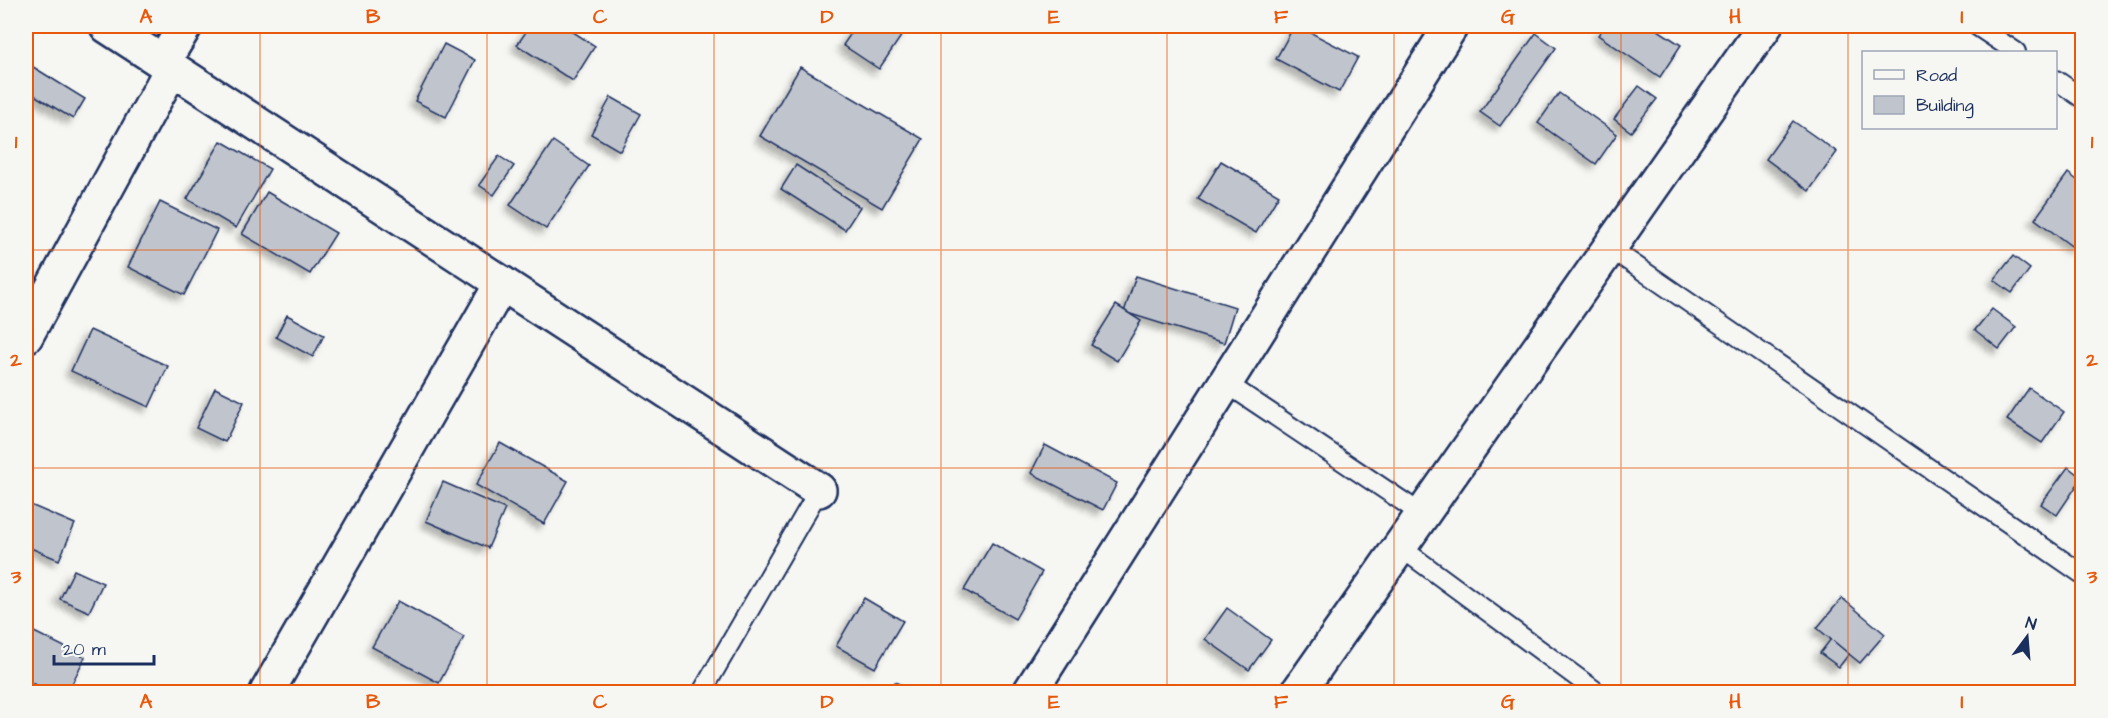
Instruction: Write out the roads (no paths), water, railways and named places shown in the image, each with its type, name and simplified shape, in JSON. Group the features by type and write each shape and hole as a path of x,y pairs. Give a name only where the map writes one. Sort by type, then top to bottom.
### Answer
{"street":[{"path":"107,26 819,490"},
{"path":"26,336 168,65 185,26"},
{"path":"1030,693 1451,26"},
{"path":"1298,693 1765,26"},
{"path":"267,693 502,283"}],"lane":[{"path":"1977,26 2014,51"},
{"path":"2057,81 2082,98"},
{"path":"1610,248 2082,574"},
{"path":"1227,383 1423,515"},
{"path":"702,693 819,490"},
{"path":"1400,547 1597,693"}]}
